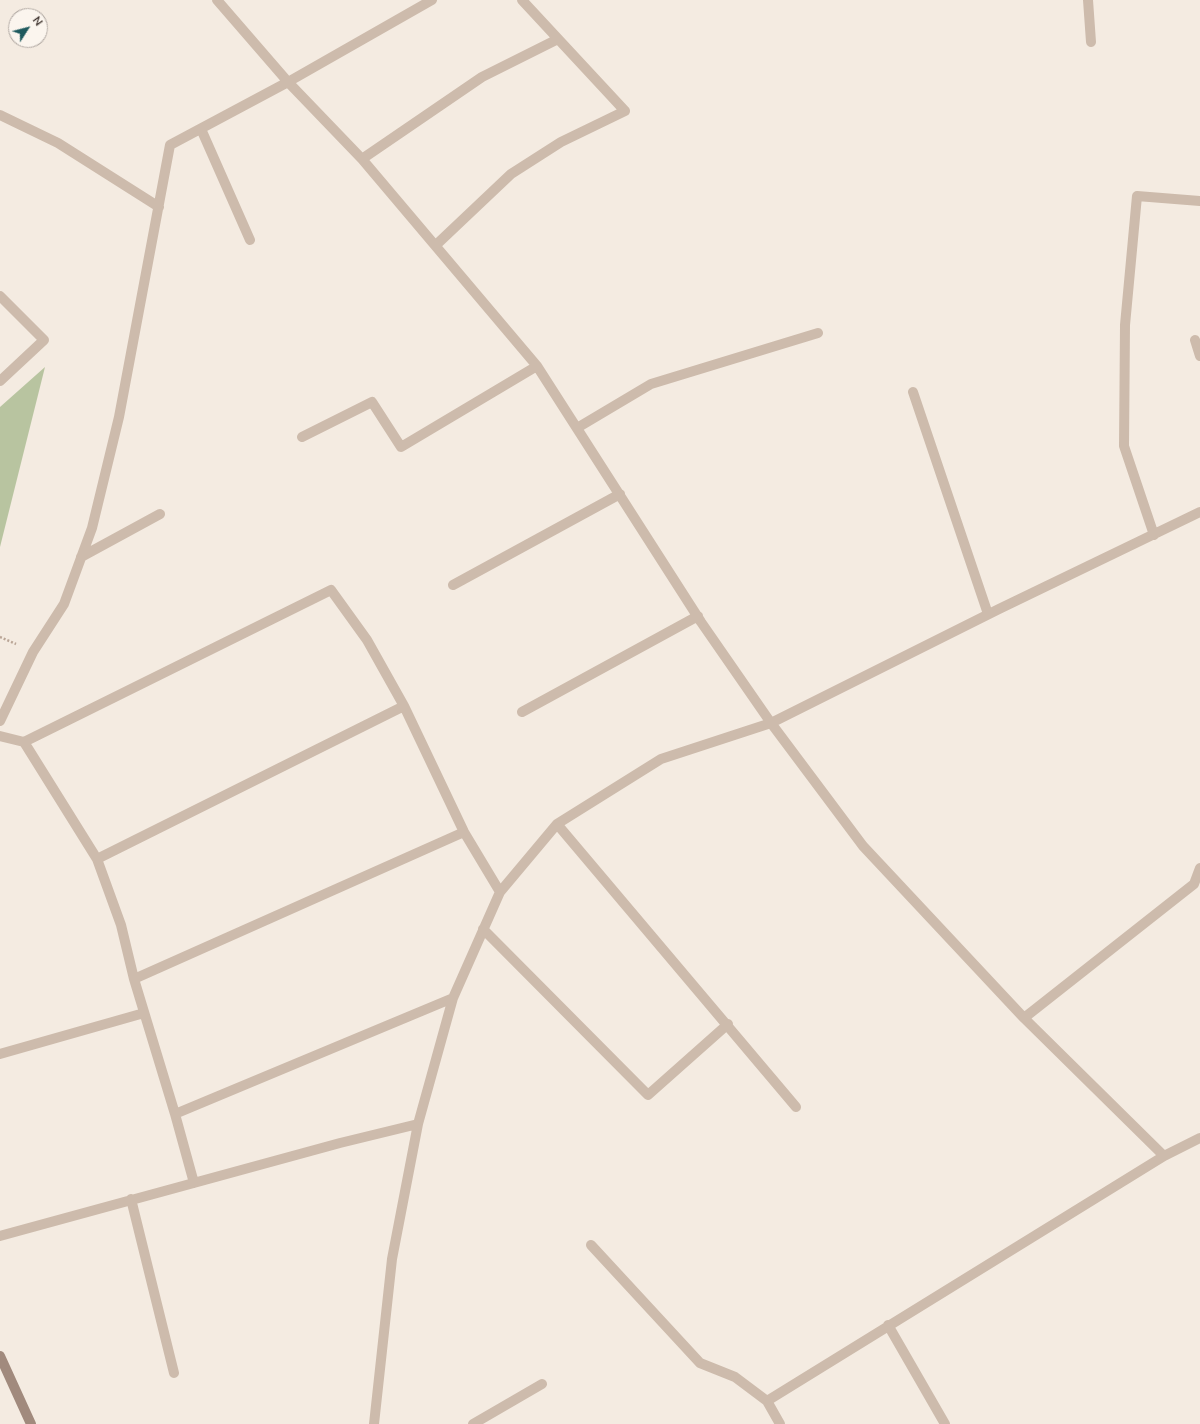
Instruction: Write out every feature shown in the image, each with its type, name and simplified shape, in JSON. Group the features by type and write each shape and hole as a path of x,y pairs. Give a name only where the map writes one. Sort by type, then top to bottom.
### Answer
{"street":[{"path":"217,0 288,82 362,159 537,366 698,616 771,723 863,846 1024,1018 1164,1156"},
{"path":"0,721 3,704 33,652 64,604 92,528 119,417 170,145 288,82 432,0"},
{"path":"436,245 511,174 561,142 625,111 522,0"},
{"path":"1088,0 1091,42"},
{"path":"362,159 482,77 558,39"},
{"path":"0,115 58,143 159,207"},
{"path":"201,129 250,240"},
{"path":"1154,536 1124,446 1125,325 1137,196 1200,201"},
{"path":"0,296 44,340 0,381"},
{"path":"577,428 651,384 818,333"},
{"path":"1195,340 1200,356"},
{"path":"302,437 372,402 401,447 537,366"},
{"path":"913,392 988,614"},
{"path":"453,585 620,494"},
{"path":"374,1424 392,1259 418,1124 453,998 500,892 557,824 661,759 771,723 988,614 1154,536 1200,512"},
{"path":"81,557 160,514"},
{"path":"0,736 24,742 331,590 366,640 404,706 464,832 500,892"},
{"path":"522,712 698,616"},
{"path":"97,858 404,706"},
{"path":"24,742 97,858 121,925 134,979 175,1114 194,1183"},
{"path":"557,824 728,1024 796,1107"},
{"path":"134,979 464,832"},
{"path":"1024,1018 1194,884 1200,868"},
{"path":"483,929 648,1095 728,1024"},
{"path":"175,1114 453,998"},
{"path":"0,1054 144,1013"},
{"path":"0,1236 340,1143 418,1124"},
{"path":"767,1401 1164,1156 1200,1138"},
{"path":"131,1199 174,1373"},
{"path":"591,1245 700,1363 735,1377 767,1401 780,1424"},
{"path":"888,1325 945,1424"},
{"path":"0,1356 31,1424"},
{"path":"473,1424 542,1384"}],"green space":[{"path":"45,367 0,547 0,407"}]}
